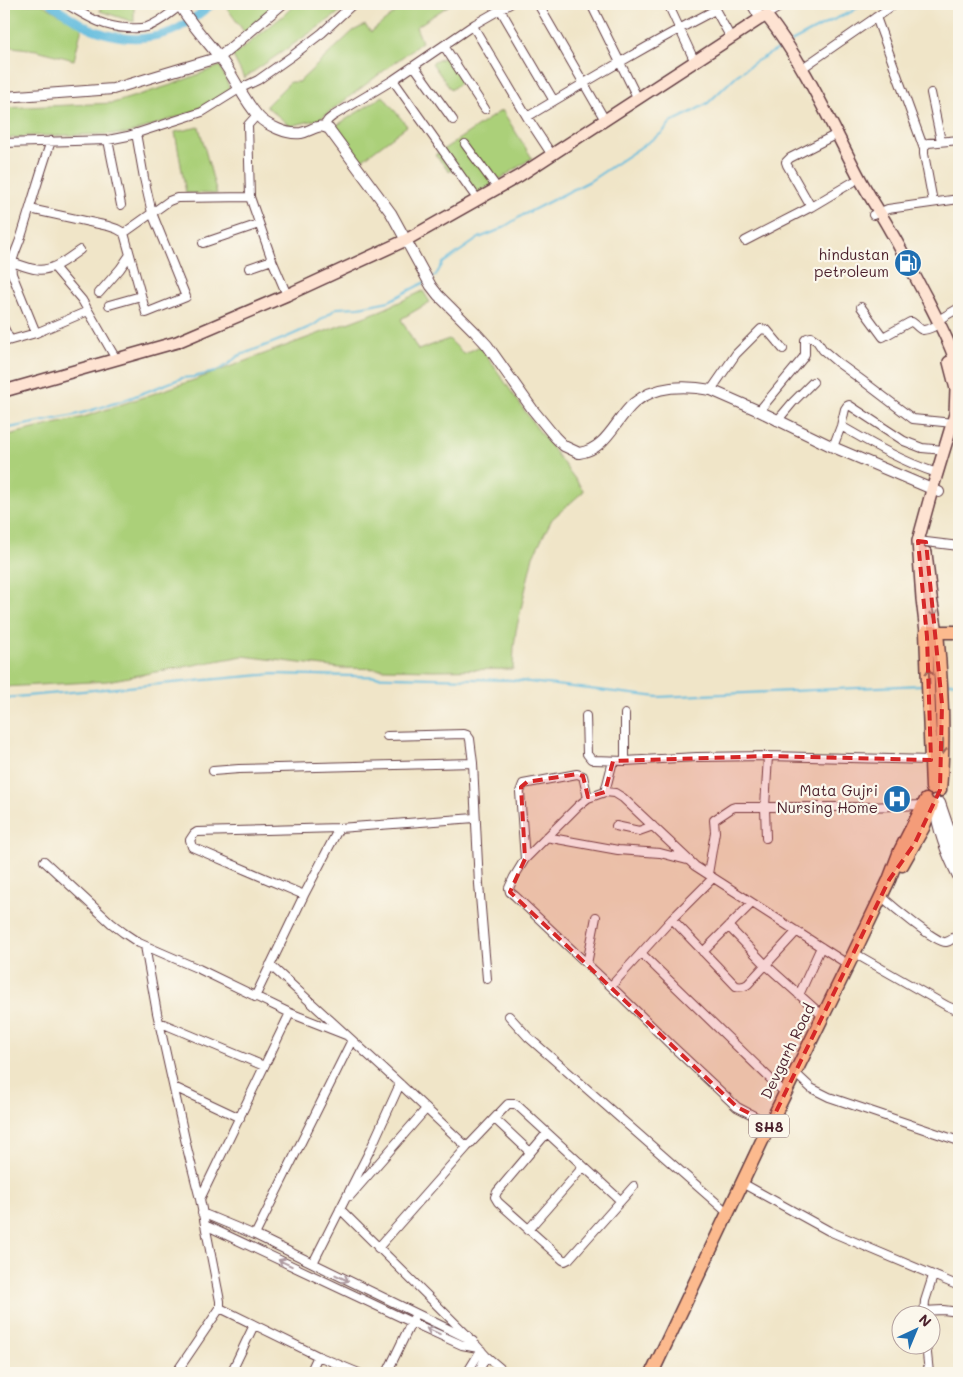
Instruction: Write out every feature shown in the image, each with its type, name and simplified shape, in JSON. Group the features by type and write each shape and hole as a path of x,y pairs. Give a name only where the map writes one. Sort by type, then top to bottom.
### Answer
{"main road":[{"path":"4,391 177,342 406,240 498,189 764,17 789,55 853,182 876,214"},
{"path":"789,55 801,69 837,133 876,214 935,324 950,345 959,372"},
{"path":"933,800 942,769 936,705 931,598 922,542 935,491 956,425 954,378 935,324"},
{"path":"935,491 937,474 944,450 956,425"},
{"path":"932,632 959,632"},
{"path":"933,800 931,760 936,705"},
{"name":"Devgarh Road","path":"652,1373 881,896 893,866 933,800"}],"street":[{"path":"66,4 110,27 136,28 145,28 180,5 220,57 257,116 286,132 299,133 320,126 329,129 391,213 431,286 487,345 538,417 564,446 579,453 593,450 601,444 634,404 642,398 664,389 682,387 711,390 833,447 935,491"},
{"path":"4,97 113,89 220,57 282,4"},
{"path":"4,143 108,140 202,112 239,89 258,80 292,56 353,4"},
{"path":"324,126 333,116 393,80 473,26 510,4"},
{"path":"538,4 605,120"},
{"path":"591,4 638,99"},
{"path":"668,4 695,62"},
{"path":"752,4 764,17"},
{"path":"759,4 764,17"},
{"path":"764,17 785,4"},
{"path":"801,69 895,4"},
{"path":"527,117 714,7 731,38"},
{"path":"500,10 554,101"},
{"path":"876,17 924,149 933,202"},
{"path":"473,26 552,155"},
{"path":"444,46 485,108"},
{"path":"414,66 453,120"},
{"path":"393,80 478,200"},
{"path":"930,93 941,141"},
{"path":"257,116 248,125 250,197 272,260 287,294"},
{"path":"30,209 108,226 124,233 146,313 186,297 152,213 136,133"},
{"path":"811,207 787,166 787,160 831,137"},
{"path":"108,140 121,205"},
{"path":"924,149 928,143 959,140"},
{"path":"36,332 8,261 20,240 52,141"},
{"path":"465,144 498,189"},
{"path":"745,241 811,207 853,182"},
{"path":"124,233 169,201 177,198 250,197"},
{"path":"876,214 888,209 959,199"},
{"path":"204,243 259,224"},
{"path":"8,261 35,270 43,270 54,267 80,250"},
{"path":"99,293 129,256"},
{"path":"249,268 272,260"},
{"path":"54,267 78,294 116,359"},
{"path":"109,305 141,296"},
{"path":"861,307 883,337 910,322 923,331 959,308"},
{"path":"4,328 7,341 36,332 88,311"},
{"path":"711,390 736,354 761,329 767,330 783,349"},
{"path":"759,411 804,358 805,340 811,337 817,340 823,350 836,362 863,380 913,419 956,425"},
{"path":"777,420 813,382"},
{"path":"833,447 845,409 849,405 909,443 922,448 944,450"},
{"path":"841,426 900,459 937,474"},
{"path":"922,542 959,546"},
{"path":"625,714 625,761"},
{"path":"586,716 587,754 594,760 625,761 768,756 931,760"},
{"path":"387,736 464,734 470,739 483,945 487,978"},
{"path":"766,838 765,807 768,756"},
{"path":"605,792 613,761"},
{"path":"212,771 472,763"},
{"path":"525,859 520,792 522,784 573,774 580,775 585,780 588,798"},
{"path":"770,1124 737,1107 510,892 510,885 525,859 588,798 605,792 611,792 620,796 690,861 820,947 851,959 947,1006 954,1009 959,1008"},
{"path":"611,986 711,876 715,832 714,820 732,808 866,807 933,800"},
{"path":"933,800 959,859"},
{"path":"933,800 941,838 959,878"},
{"path":"304,895 192,847 190,840 197,832 340,828 475,818"},
{"path":"616,826 638,831 653,826"},
{"path":"255,997 304,895 340,828"},
{"path":"546,837 618,850 660,854 690,861"},
{"path":"44,861 132,939 290,1013 349,1038"},
{"path":"881,896 941,942 946,943 959,932"},
{"path":"703,952 752,903"},
{"path":"587,964 596,917"},
{"path":"672,919 736,986 744,987 797,932"},
{"path":"729,927 798,995 823,1016"},
{"path":"145,946 150,980 200,1199 220,1301 220,1308 176,1373"},
{"path":"798,995 820,947"},
{"path":"640,953 785,1093"},
{"path":"270,965 467,1147"},
{"path":"200,1199 290,1013"},
{"path":"509,1016 528,1037 728,1213"},
{"path":"159,1022 264,1066"},
{"path":"255,1235 349,1038"},
{"path":"795,1073 811,1088 829,1097 959,1141"},
{"path":"312,1264 371,1148 400,1084"},
{"path":"174,1087 240,1118"},
{"path":"378,1248 467,1147 508,1104 515,1104 620,1200"},
{"path":"341,1207 426,1108"},
{"path":"495,1118 530,1152"},
{"path":"546,1134 497,1192 495,1197 498,1202 562,1260 569,1259 634,1186"},
{"path":"528,1230 583,1167"},
{"path":"742,1184 828,1231 959,1286"},
{"path":"341,1207 378,1248 479,1349 506,1373"},
{"path":"202,1213 255,1235 413,1318"},
{"path":"205,1225 479,1349"},
{"path":"925,1304 933,1276"},
{"path":"220,1308 318,1356 359,1373"},
{"path":"940,1310 959,1312"},
{"path":"387,1373 413,1318"},
{"path":"231,1373 254,1324"},
{"path":"467,1373 479,1349"},
{"path":"478,1373 479,1349"},
{"path":"927,1354 928,1373"},
{"path":"310,1373 318,1356"}],"highlighted area":[{"path":"918,541 926,542 942,704 940,790 915,843 889,880 770,1124 737,1107 510,892 525,859 521,787 527,782 577,774 583,776 588,797 605,792 613,761 768,756 931,760 927,637"}],"green space":[{"path":"4,4 42,4 82,27 74,60 37,50 4,46"},
{"path":"102,4 134,4 134,22 100,11"},
{"path":"224,4 276,4 245,33"},
{"path":"295,4 347,4 336,15 244,78 233,56"},
{"path":"406,4 451,4 416,27 422,42 320,119 290,126 266,106 290,82 299,82 353,31 365,25 371,32"},
{"path":"447,56 462,81 451,90 432,63"},
{"path":"220,66 231,91 195,111 127,134 29,136 4,139 4,108 113,103 171,85"},
{"path":"383,96 407,126 359,162 334,127"},
{"path":"502,110 532,158 477,194 456,166 450,172 435,155"},
{"path":"199,127 217,194 186,193 175,132"},
{"path":"423,291 430,302 401,319 418,350 449,339 464,354 480,346 531,420 584,491 552,519 533,556 516,631 513,669 340,668 243,656 107,681 4,687 4,436 84,417 197,379 382,310"}],"waterway":[{"path":"51,4 94,30 130,38 158,36 173,31 213,4"},
{"path":"791,42 853,11 861,4"},
{"path":"431,279 436,275 443,263 479,238 499,230 523,215 590,181 662,133 671,122 708,103 736,76 755,62 782,47"},
{"path":"4,429 75,415 122,401 182,378 215,372 238,356 314,325 337,308 359,307 389,301 425,282"},
{"path":"4,698 274,674 512,680 658,697 922,685"},
{"path":"947,683 959,682"}],"place":[{"name":"hindustan petroleum","path":"908,263"},
{"name":"Mata Gujri Nursing Home","path":"897,799"}]}
